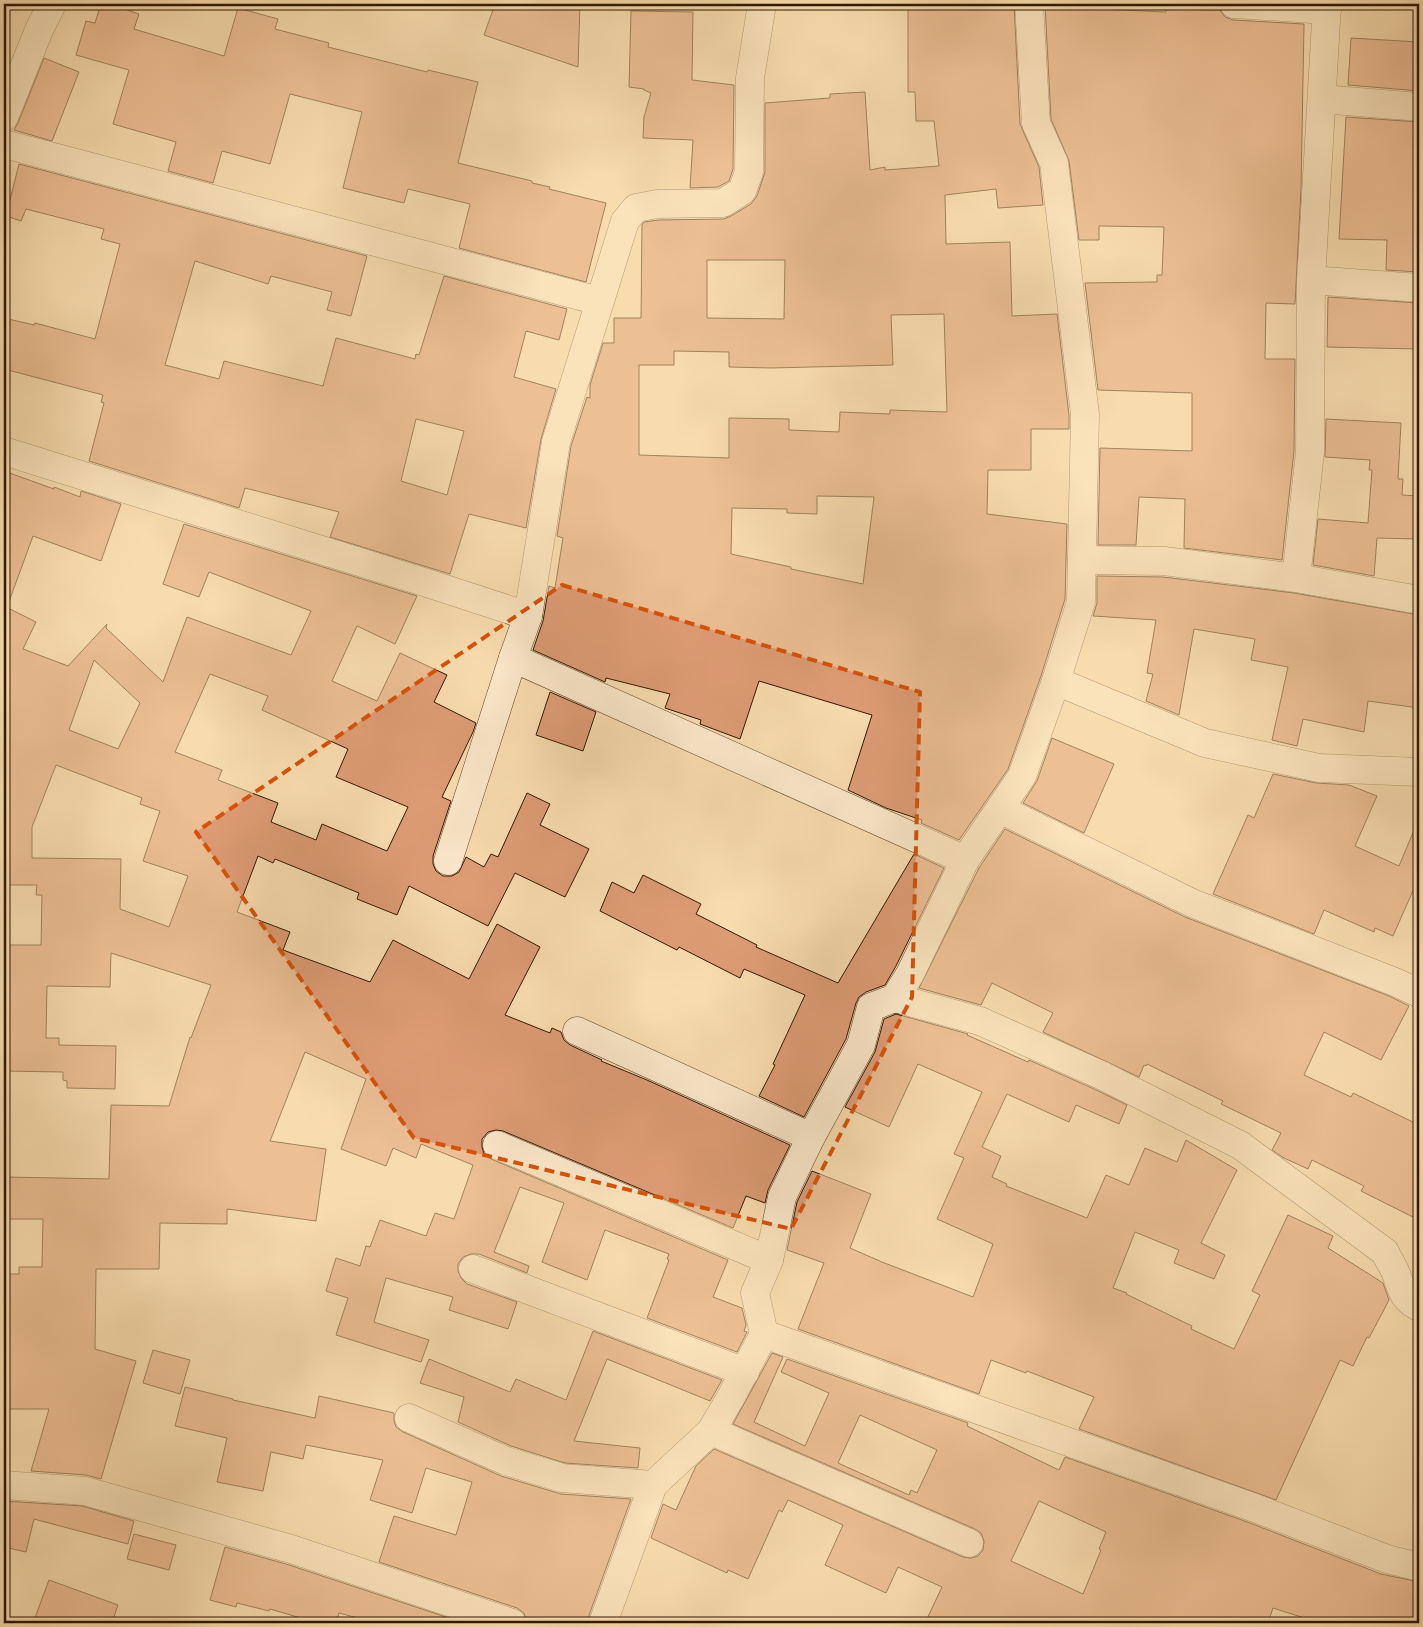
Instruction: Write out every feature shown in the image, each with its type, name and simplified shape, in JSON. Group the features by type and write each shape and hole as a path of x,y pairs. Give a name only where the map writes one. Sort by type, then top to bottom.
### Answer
{"street":[{"path":"4,117 39,30 52,4"},
{"path":"448,861 528,616 556,442 625,221 636,208 657,204 723,203 742,191 749,172 750,78 762,4"},
{"path":"895,998 910,974 965,860 1022,776 1056,681 1081,602 1085,414 1054,163 1036,123 1029,4"},
{"path":"1234,4 1327,7 1311,280 1310,452 1296,578"},
{"path":"1322,99 1419,107"},
{"path":"4,144 600,301"},
{"path":"1311,280 1419,288"},
{"path":"4,451 528,616"},
{"path":"1082,560 1164,561 1296,578 1419,600"},
{"path":"513,658 965,860"},
{"path":"1056,681 1206,743 1318,768 1419,772"},
{"path":"1000,809 1192,903 1419,993"},
{"path":"603,1623 653,1485 711,1431 732,1398 764,1334 755,1293 769,1260 782,1197 811,1137 861,1044 871,1007 895,998 980,1021 1101,1075 1240,1145 1385,1252 1395,1272 1400,1290 1410,1303 1419,1307"},
{"path":"577,1031 811,1137"},
{"path":"497,1145 769,1260"},
{"path":"473,1269 744,1372"},
{"path":"764,1334 1255,1508 1387,1559 1419,1567"},
{"path":"409,1418 506,1461 562,1478 653,1485"},
{"path":"711,1431 969,1543"},
{"path":"4,1484 85,1491 291,1549 512,1623"}],"highlighted area":[{"path":"562,585 920,692 912,997 791,1229 414,1138 196,832"}],"building":[{"path":"101,4 110,4 139,14 134,29 224,56 238,8 278,19 275,29 329,43 328,47 427,72 428,70 478,82 458,163 532,181 532,183 550,187 549,189 606,203 586,282 459,248 470,204 408,189 404,203 343,188 362,112 290,94 270,164 222,151 213,183 168,171 176,142 113,124 129,70 76,55 86,21 95,23"},
{"path":"495,4 580,4 578,67 484,35"},
{"path":"908,4 1014,4 1020,124 1039,167 1043,205 998,208 996,189 945,195 946,244 1010,242 1012,316 1057,314 1069,415 1069,429 1031,429 1031,470 988,470 987,514 1067,524 1065,599 1041,676 1008,769 959,840 921,823 922,820 886,808 848,790 872,715 759,681 740,739 700,724 701,720 665,708 670,694 606,678 605,682 533,650 543,621 549,586 555,588 563,538 557,536 571,446 587,397 590,398 590,385 603,343 614,343 614,318 641,318 642,225 644,222 724,219 751,204 757,196 765,172 765,103 830,98 830,94 865,92 870,170 885,167 885,170 939,166 934,121 916,121 915,92 908,92","holes":["707,260 785,260 784,319 707,318","944,314 947,412 890,410 890,414 840,412 839,432 789,430 789,419 729,418 729,458 639,455 639,365 674,365 674,351 729,352 729,367 771,368 893,365 891,315","817,496 874,497 863,584 731,554 732,508 787,509 787,513 817,514"]},
{"path":"1045,4 1100,4 1099,9 1166,12 1166,9 1220,10 1225,17 1233,20 1304,24 1301,189 1295,304 1266,303 1265,359 1295,359 1294,451 1282,560 1184,548 1185,499 1139,497 1136,545 1098,545 1100,448 1192,451 1192,393 1098,390 1085,283 1157,282 1157,275 1162,275 1164,227 1099,226 1099,240 1079,240 1069,161 1051,119"},
{"path":"631,11 693,12 692,80 734,85 733,169 729,181 718,187 690,188 693,140 643,138 644,117 651,93 644,89 629,87"},
{"path":"1351,38 1419,42 1419,91 1348,85"},
{"path":"44,58 79,72 52,141 14,130"},
{"path":"1346,117 1419,122 1419,272 1386,270 1387,240 1339,239"},
{"path":"19,164 367,256 351,316 327,310 332,292 271,276 268,284 195,261 165,365 219,379 224,361 323,386 336,338 415,359 416,354 419,355 444,276 567,309 559,340 526,331 514,377 556,389 541,439 526,528 469,514 450,574 330,537 339,512 245,488 239,508 89,461 104,403 101,402 103,395 4,369 4,318 34,325 35,323 95,339 120,244 101,239 104,229 26,209 21,221 6,216","holes":["416,419 464,431 447,495 401,481"]},
{"path":"1328,297 1419,303 1418,349 1327,347"},
{"path":"1326,419 1401,423 1398,479 1403,479 1402,495 1419,496 1419,539 1377,538 1374,576 1313,565 1318,519 1368,523 1372,470 1369,470 1370,460 1325,457"},
{"path":"4,471 80,497 81,491 121,504 101,561 33,536 7,607 4,606"},
{"path":"184,524 417,596 395,644 357,626 332,681 377,701 400,653 447,675 434,702 476,723 442,797 451,801 433,856 433,864 436,871 443,876 452,876 459,872 466,857 484,867 491,854 498,857 527,793 550,804 540,825 589,849 565,897 515,873 488,926 409,886 397,915 357,899 359,893 275,859 273,863 258,856 237,912 290,932 283,950 370,982 393,940 469,979 497,924 540,947 505,1015 550,1033 552,1028 561,1032 564,1040 570,1045 601,1061 790,1145 768,1190 765,1203 746,1196 733,1228 503,1131 488,1132 482,1139 484,1154 491,1159 728,1260 713,1297 742,1308 746,1325 744,1331 747,1332 737,1352 647,1318 669,1260 667,1259 669,1254 605,1230 587,1280 542,1262 564,1203 520,1187 494,1252 529,1266 527,1273 479,1254 463,1257 458,1264 461,1278 467,1284 517,1302 508,1329 449,1310 453,1297 386,1278 374,1322 429,1340 421,1362 336,1335 348,1298 326,1291 336,1258 360,1266 366,1246 370,1247 380,1220 426,1236 435,1213 454,1219 473,1165 421,1144 416,1158 393,1148 386,1166 341,1149 366,1079 305,1052 270,1141 326,1149 316,1221 227,1209 227,1224 160,1223 159,1269 96,1269 95,1349 136,1361 101,1479 86,1475 31,1471 49,1409 4,1409 6,1274 19,1274 19,1267 42,1267 43,1219 4,1219 4,1177 109,1179 111,1105 169,1106 190,1037 211,985 111,953 110,987 47,986 46,1038 59,1038 59,1045 116,1046 115,1089 67,1088 67,1081 63,1080 63,1072 4,1071 4,945 41,945 42,895 36,895 37,885 5,885 4,606 36,622 23,649 68,666 107,624 106,628 163,682 187,617 291,655 311,611 209,572 199,597 163,584","holes":["94,660 140,703 118,749 69,730","210,674 268,696 262,710 348,749 336,777 408,807 387,851 322,824 316,840 271,822 278,803 218,780 222,770 175,752","56,765 142,798 140,804 160,811 143,861 188,876 169,927 120,909 121,859 32,858 32,827"]},
{"path":"1097,576 1163,577 1294,593 1419,615 1419,708 1368,701 1364,732 1303,719 1297,746 1272,740 1288,667 1251,660 1255,639 1194,629 1179,715 1146,701 1153,674 1147,673 1156,620 1093,616 1097,603"},
{"path":"550,692 596,712 583,751 536,735"},
{"path":"1052,738 1114,764 1084,833 1023,803 1037,781"},
{"path":"1273,774 1316,783 1349,785 1377,796 1355,846 1399,866 1419,818 1419,877 1393,936 1375,928 1374,932 1324,910 1314,934 1213,894 1248,815 1254,818"},
{"path":"1005,829 1185,917 1389,996 1409,1006 1381,1060 1324,1032 1304,1075 1351,1097 1353,1093 1419,1125 1419,1220 1361,1191 1364,1186 1312,1160 1308,1169 1284,1158 1272,1150 1281,1133 1221,1104 1223,1101 1147,1064 1146,1066 1144,1065 1139,1077 1043,1032 1053,1013 992,983 981,1005 919,988 979,868"},
{"path":"914,854 944,868 885,985 866,992 859,997 846,1039 804,1117 759,1096 775,1065 773,1064 805,995 744,969 740,978 679,947 677,950 600,911 612,882 634,893 643,875 701,904 696,914 757,945 756,947 838,983"},
{"path":"896,1014 968,1034 1127,1105 1119,1124 1076,1105 1069,1122 1007,1094 982,1147 1001,1156 992,1177 1007,1184 1006,1186 1087,1218 1106,1175 1129,1185 1145,1148 1177,1162 1186,1140 1237,1170 1201,1243 1225,1255 1214,1279 1174,1263 1179,1250 1135,1232 1113,1288 1127,1293 1192,1326 1191,1329 1234,1349 1260,1295 1252,1291 1288,1215 1333,1236 1328,1248 1383,1283 1389,1300 1369,1338 1367,1337 1353,1366 1340,1360 1276,1500 1079,1429 1094,1397 1027,1371 1026,1373 991,1360 979,1394 798,1329 824,1263 787,1250 797,1202 812,1171 871,1194 850,1248 882,1262 973,1297 993,1244 937,1219 964,1158 954,1154 982,1092 918,1064 889,1127 845,1107 875,1052 884,1019"},
{"path":"593,1331 722,1380 710,1401 607,1359 574,1441 640,1448 638,1468 565,1463 511,1446 458,1422 464,1397 420,1383 429,1359 510,1392 516,1379 566,1400"},
{"path":"153,1350 190,1360 180,1394 143,1383"},
{"path":"772,1353 783,1357 754,1422 805,1446 829,1393 781,1372 787,1359 968,1423 967,1426 1059,1470 1065,1457 1250,1523 1381,1574 1419,1582 1419,1623 1320,1623 1273,1608 1268,1623 925,1623 942,1587 898,1567 886,1593 825,1565 843,1525 788,1500 782,1512 779,1510 748,1579 728,1570 727,1573 651,1538 663,1504 676,1510 696,1466 714,1449 963,1557 971,1558 978,1556 983,1550 984,1541 981,1533 975,1529 733,1424","holes":["860,1415 937,1450 917,1493 911,1490 909,1495 838,1463","1039,1501 1106,1532 1099,1549 1101,1550 1083,1594 1011,1561"]},
{"path":"185,1387 233,1400 315,1418 319,1396 394,1413 396,1427 403,1432 501,1476 561,1494 631,1499 588,1618 588,1623 527,1623 524,1613 517,1608 379,1562 394,1516 456,1535 472,1482 426,1468 412,1513 370,1500 383,1460 306,1445 303,1459 271,1452 263,1491 217,1482 227,1438 175,1426"},
{"path":"4,1501 82,1506 134,1521 128,1544 34,1519 26,1552 4,1547"},
{"path":"134,1534 176,1545 169,1570 127,1559"},
{"path":"225,1547 286,1564 464,1623 377,1623 339,1613 336,1623 318,1623 270,1609 269,1611 237,1603 236,1607 210,1600"},
{"path":"49,1580 118,1605 112,1623 33,1623"}]}
